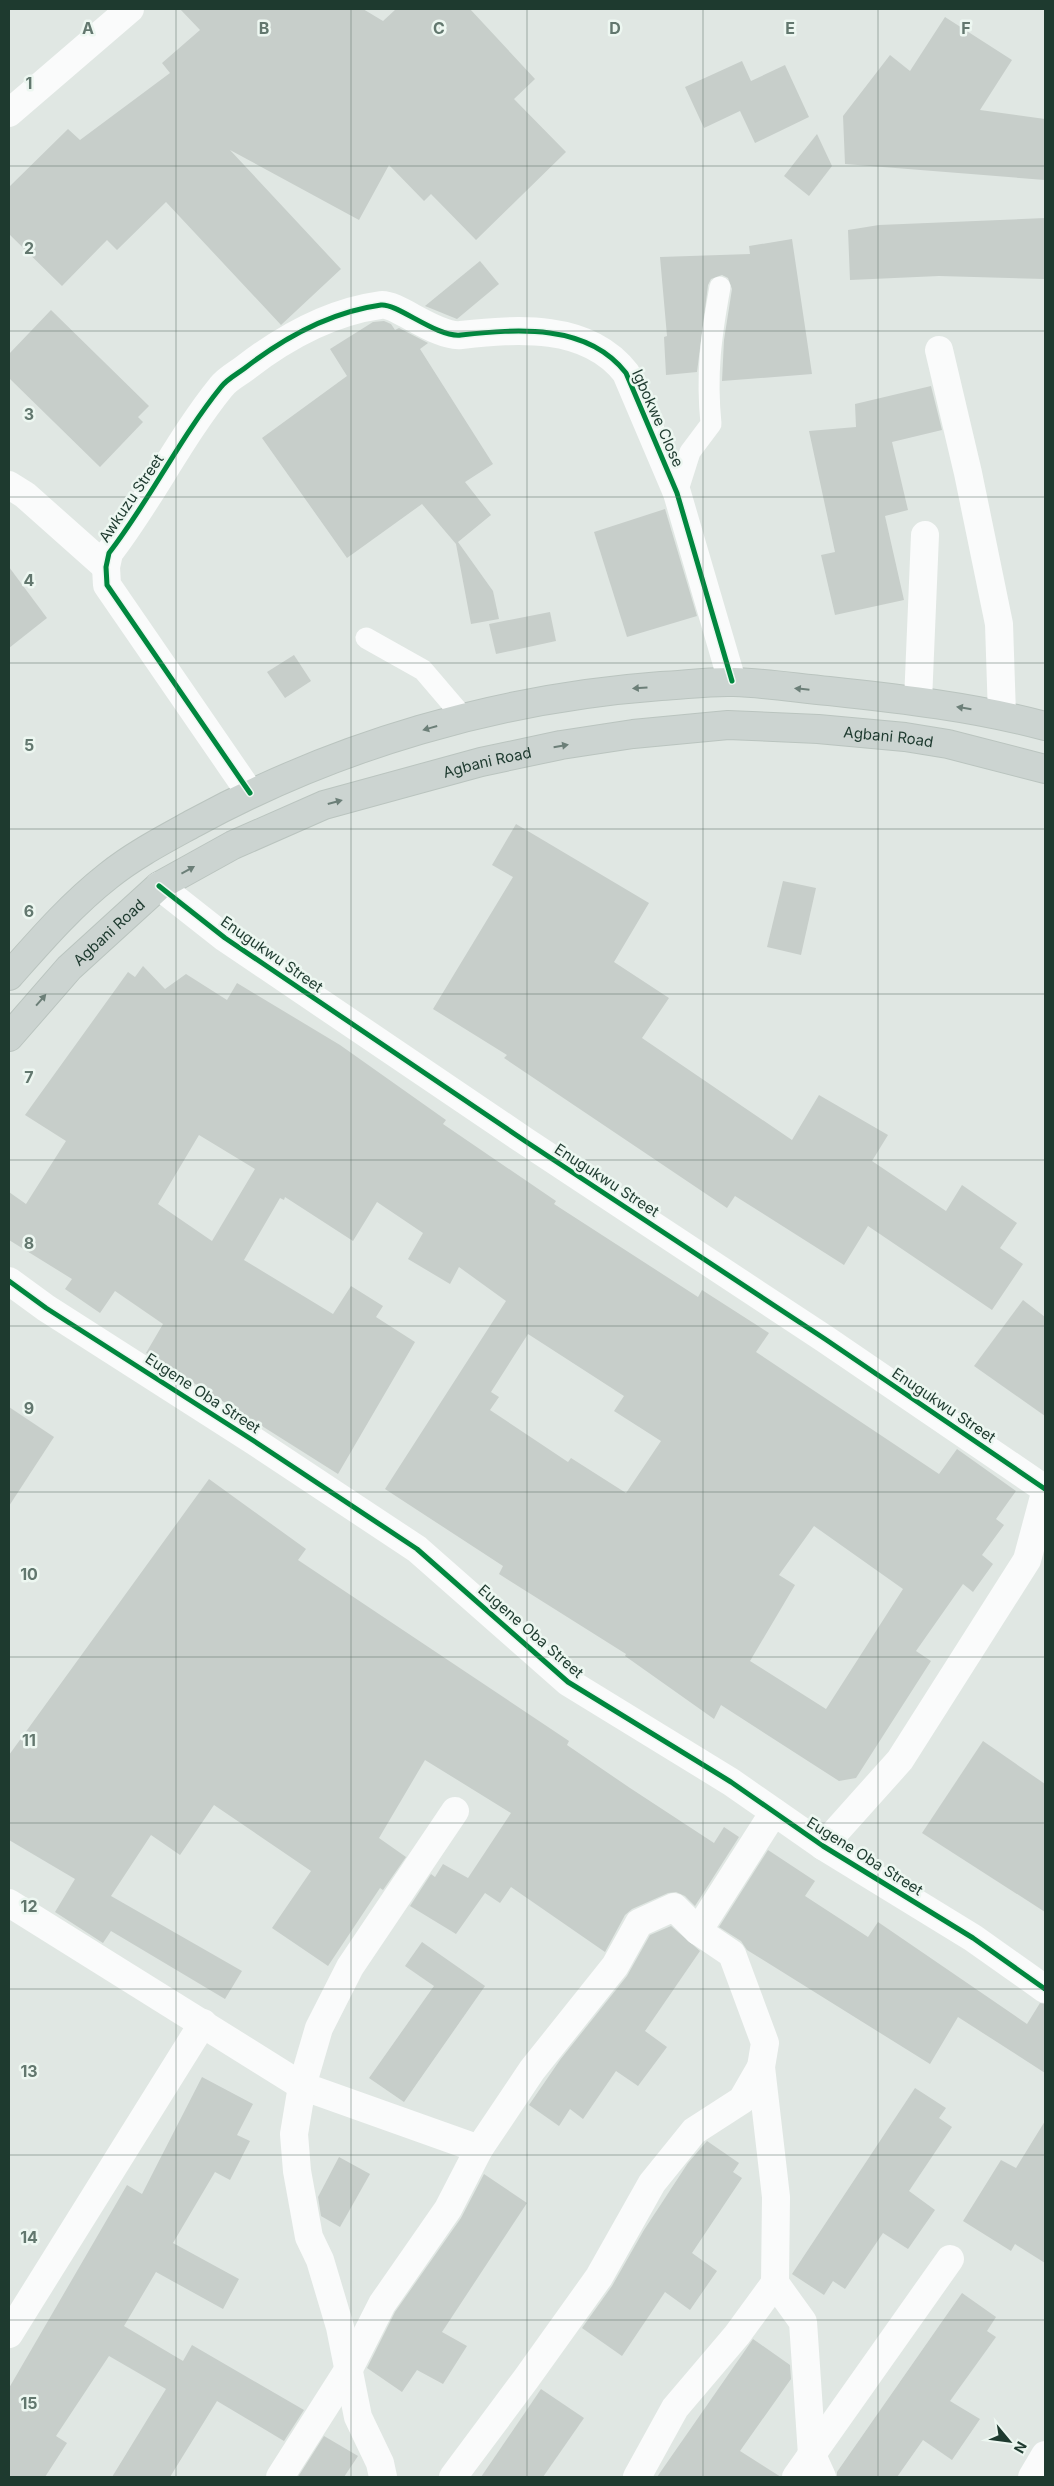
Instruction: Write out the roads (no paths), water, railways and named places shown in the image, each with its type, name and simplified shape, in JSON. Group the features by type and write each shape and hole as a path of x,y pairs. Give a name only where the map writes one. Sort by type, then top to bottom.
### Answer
{"main road":[{"path":"9,976 54,925 108,875 152,846 250,793 370,745 464,718 542,701 616,690 732,681 918,701 1002,714 1045,726"},
{"name":"Agbani Road","path":"9,1037 69,968 159,886 233,845 324,805 481,762 560,745 633,734 728,725 818,729 948,744 1045,769"}],"street":[{"path":"9,113 130,9"},
{"name":"Igbokwe Close","path":"311,326 340,314 383,304 453,336 517,330 550,332 589,343 615,359 626,373 677,493 732,681"},
{"name":"Awkuzu Street","path":"250,793 107,585 106,567 109,553 222,385 277,343 311,326"},
{"path":"940,350 999,624 1002,714"},
{"path":"9,485 25,495 106,567"},
{"path":"918,701 925,535"},
{"name":"Enugukwu Street","path":"159,886 225,938 524,1141 825,1339 1045,1490"},
{"name":"Eugene Oba Street","path":"9,1281 46,1308 246,1436 417,1549 568,1682 731,1782 823,1846 973,1938 1045,1989"},
{"path":"823,1846 900,1760 1022,1568 1027,1560 1045,1493"},
{"path":"383,2477 380,2463 358,2417 350,2367 323,2270 309,2237 297,2172 294,2134 302,2086 318,2028 350,1967 455,1811"},
{"path":"698,1931 774,1812"},
{"path":"9,1903 302,2086 479,2149"},
{"path":"280,2477 350,2367 382,2304 448,2209 479,2149 532,2070 615,1966 639,1922 674,1907 698,1931 732,1954 765,2044 761,2067 776,2197 775,2283 737,2335 675,2408 637,2477"},
{"path":"9,2334 203,2023"},
{"path":"453,2477 599,2277 652,2183 694,2131 742,2100 761,2067"},
{"path":"796,2477 817,2466 950,2259"},
{"path":"775,2283 803,2322 817,2466"},
{"path":"1032,2477 1045,2455"}],"lane":[{"path":"677,493 690,452 711,424 708,389 709,348 720,287"},
{"path":"366,638 423,670 464,718"}]}
